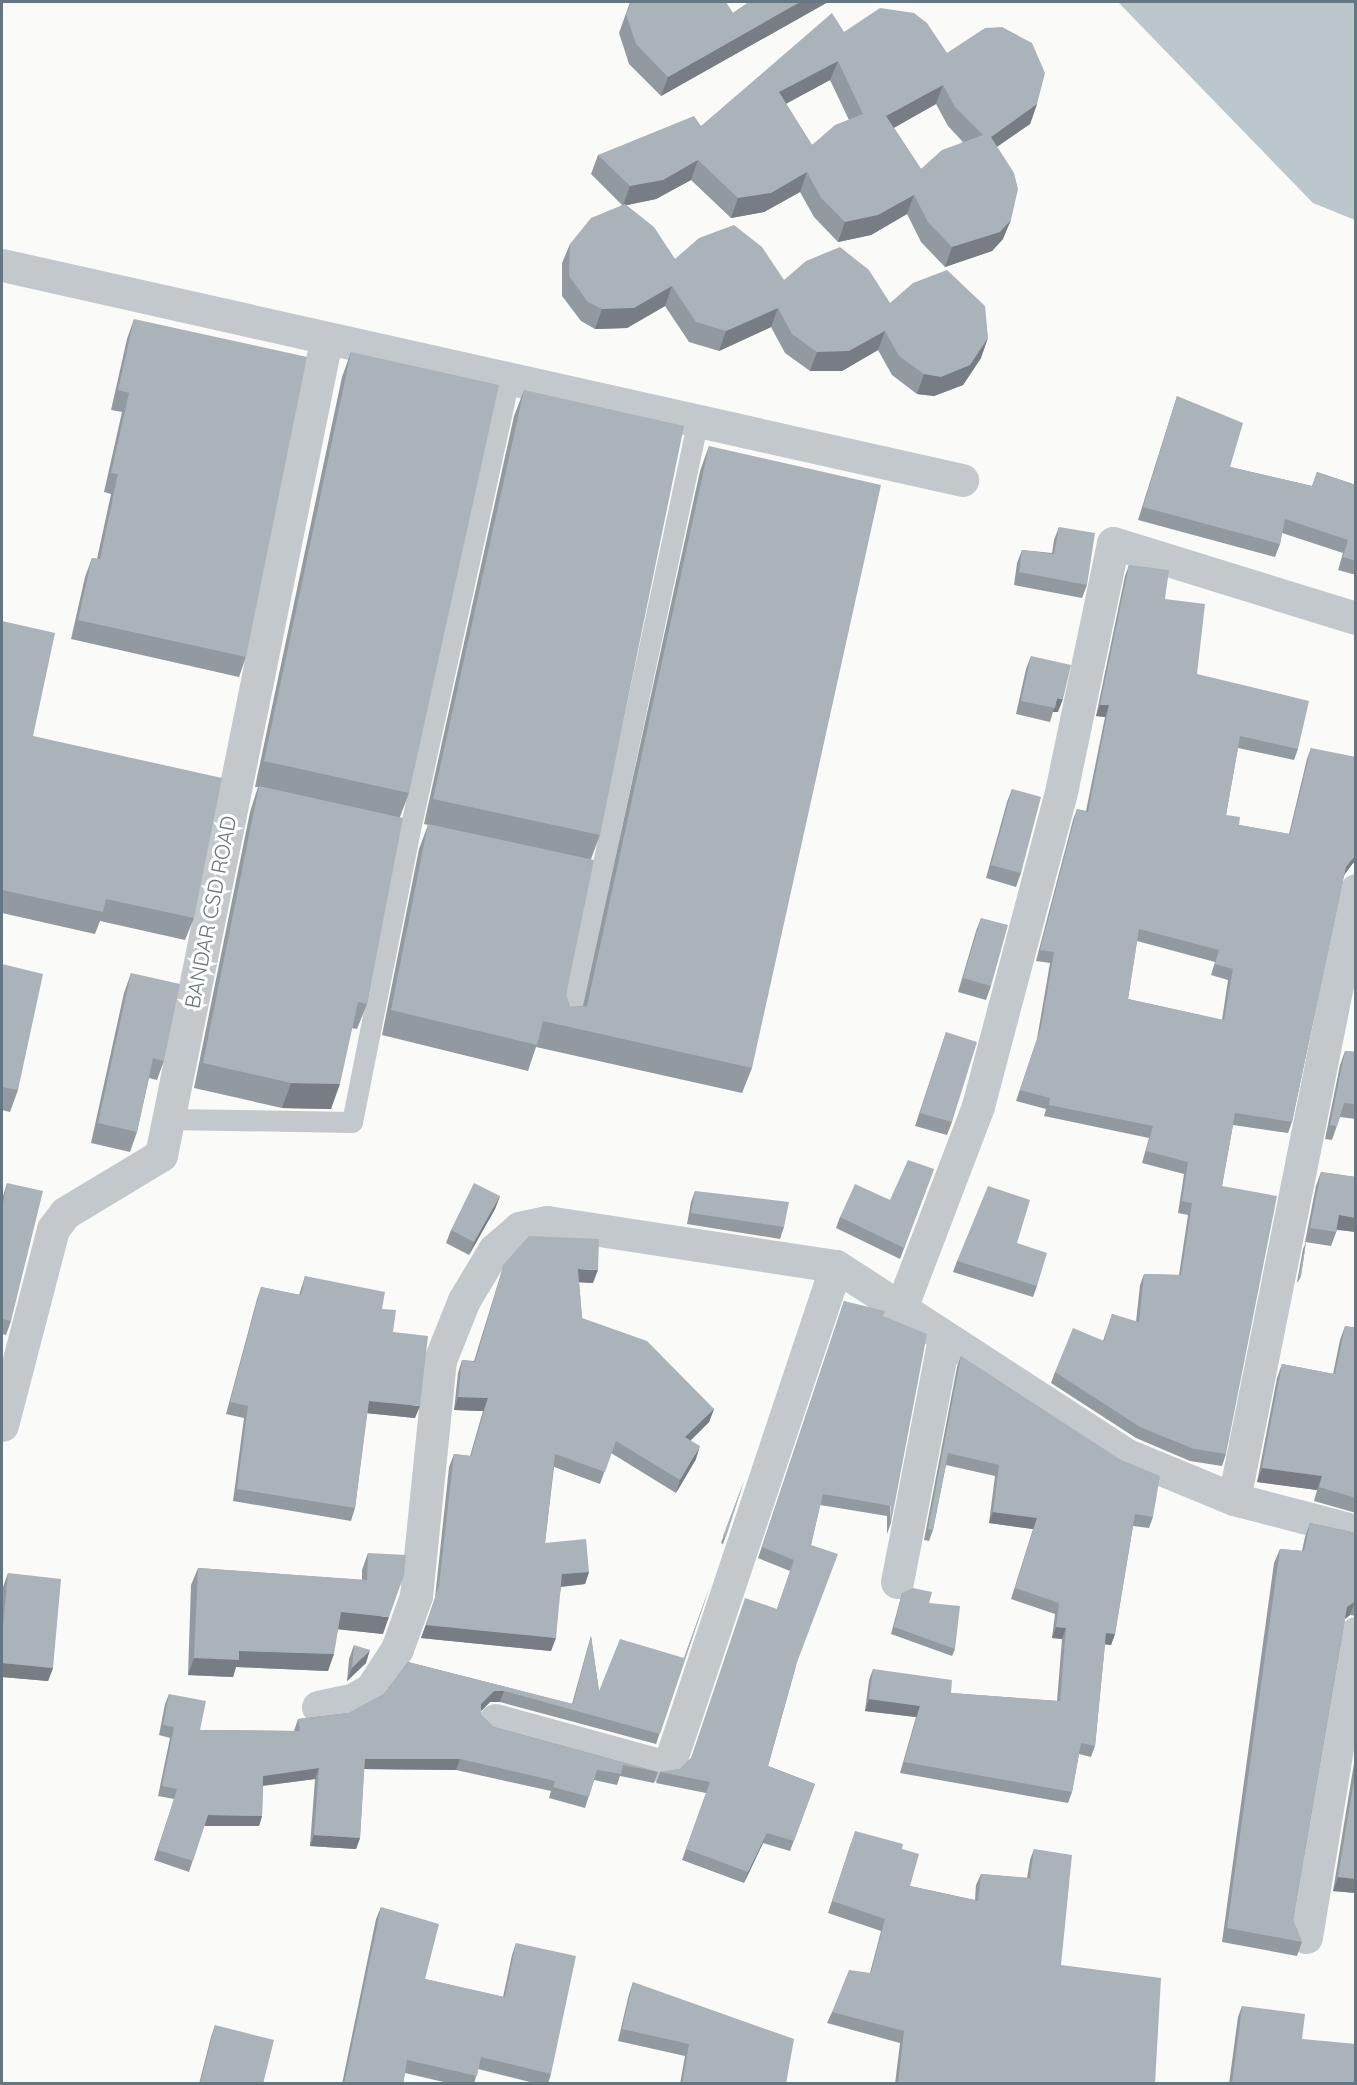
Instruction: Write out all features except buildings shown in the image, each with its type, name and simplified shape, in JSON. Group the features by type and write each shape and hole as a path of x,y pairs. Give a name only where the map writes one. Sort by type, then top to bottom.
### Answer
{"street":[{"path":"2,265 697,424 962,480"},
{"name":"BANDAR CSD ROAD","path":"2,1425 54,1229 65,1213 161,1155 245,797 326,340"},
{"path":"901,1308 978,1106 1062,787 1113,543 1356,618"},
{"path":"1234,1499 1356,890"},
{"path":"318,1707 352,1700 371,1689 397,1649 416,1596 440,1360 470,1290 494,1250 519,1228 576,1224 836,1266 1127,1455 1234,1499 1356,1531"},
{"path":"495,1720 660,1765 670,1762 836,1266"},
{"path":"897,1582 944,1337"},
{"path":"1306,1937 1356,1633"}],"lane":[{"path":"168,1119 352,1122 408,834 509,381"},
{"path":"569,1022 598,875 697,424"},
{"path":"385,829 431,839"},
{"path":"576,870 598,875"}],"shaded area":[{"path":"1118,2 1355,2 1355,220 1313,203"}]}
